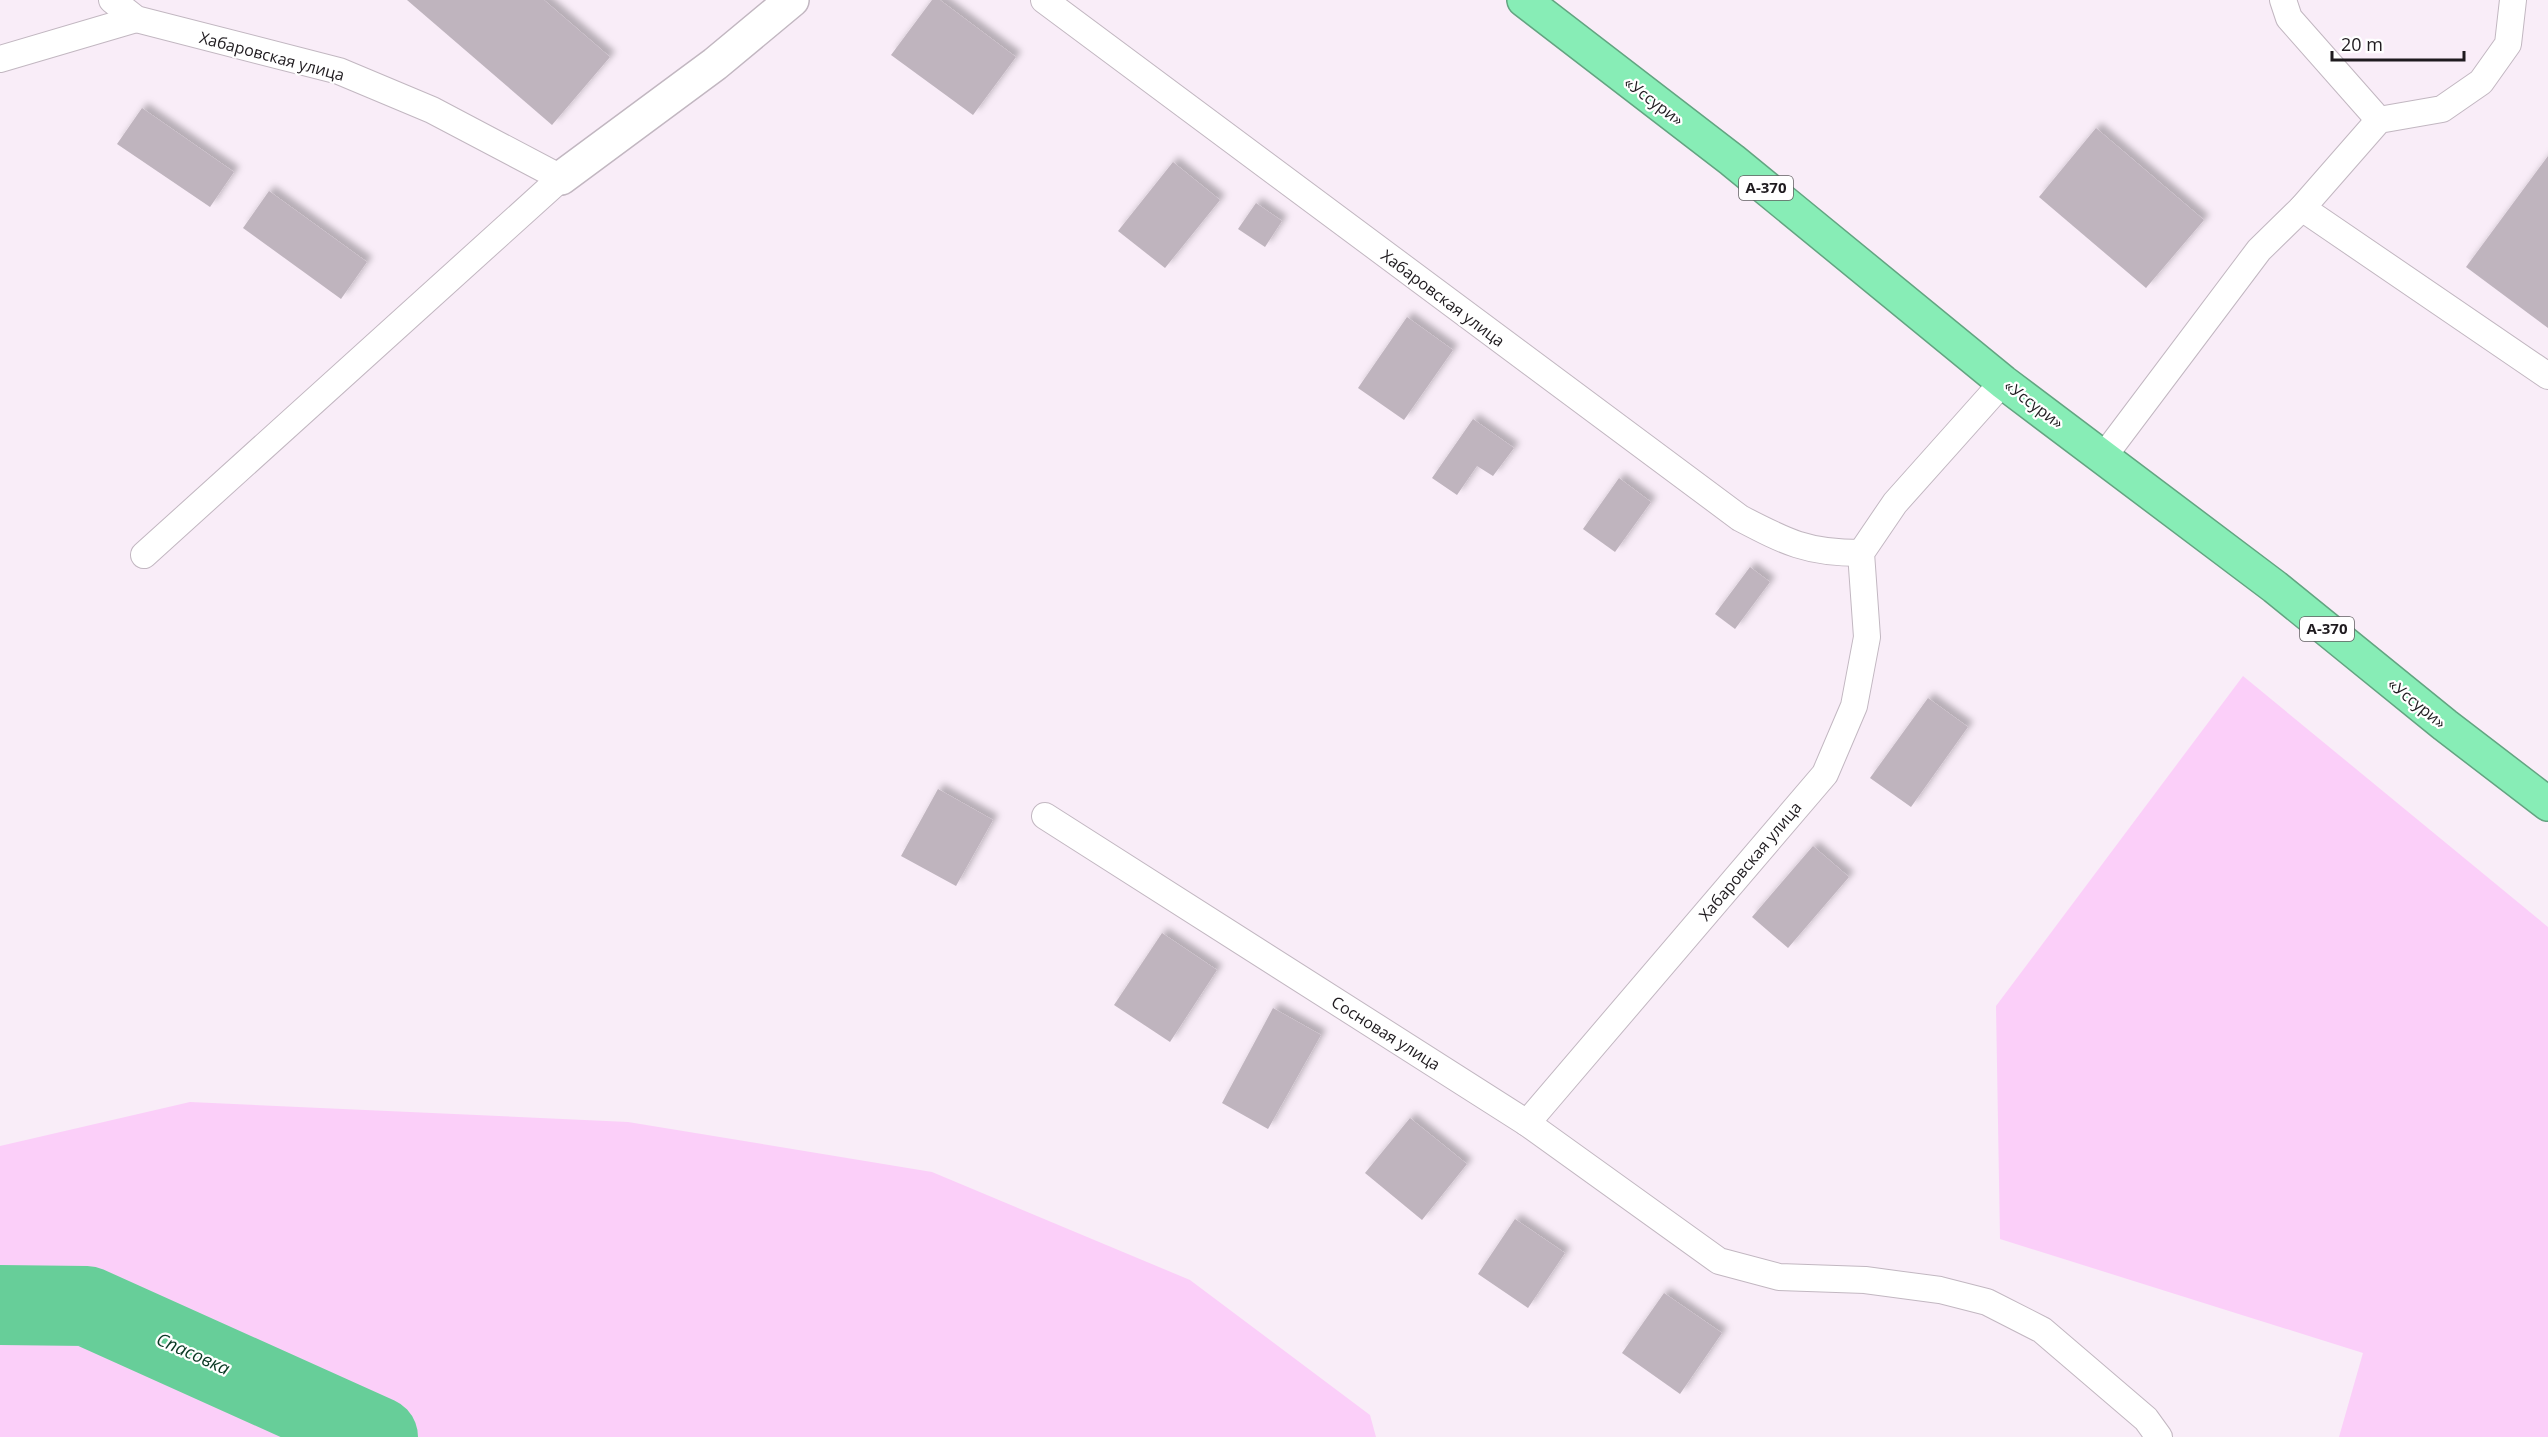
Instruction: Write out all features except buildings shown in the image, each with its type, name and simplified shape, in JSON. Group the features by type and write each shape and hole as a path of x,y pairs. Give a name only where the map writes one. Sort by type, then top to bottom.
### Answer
{"highway":[{"name":"«Уссури»","path":"1524,0 1732,160 2003,382 2276,587 2445,725 2548,804"}],"street":[{"path":"561,178 715,64 792,0"}],"lane":[{"name":"Хабаровская улица","path":"112,0 136,19 339,71 432,110 561,178"},
{"name":"Хабаровская улица","path":"1044,0 1740,518 1788,543 1827,553 1861,553 1867,637 1854,706 1825,774 1527,1123"},
{"path":"2283,0 2289,18 2379,120"},
{"path":"2104,456 2259,250 2302,208 2379,120 2442,109 2481,82 2508,44 2513,0"},
{"path":"0,59 136,19"},
{"path":"144,555 561,178"},
{"path":"2302,208 2548,376"},
{"path":"1861,553 1895,503 2003,382"},
{"name":"Сосновая улица","path":"1045,816 1527,1123 1719,1261 1779,1277 1897,1284 1940,1290 1987,1302 2042,1330 2146,1419 2158,1437"}],"shaded area":[{"path":"2243,676 2548,927 2548,1437 2339,1437 2363,1353 2000,1239 1996,1006"},
{"path":"190,1102 628,1122 932,1172 1190,1280 1370,1415 1376,1437 0,1437 0,1146"}],"waterway":[{"name":"Спасовка","path":"0,1305 87,1306 378,1437"}]}
